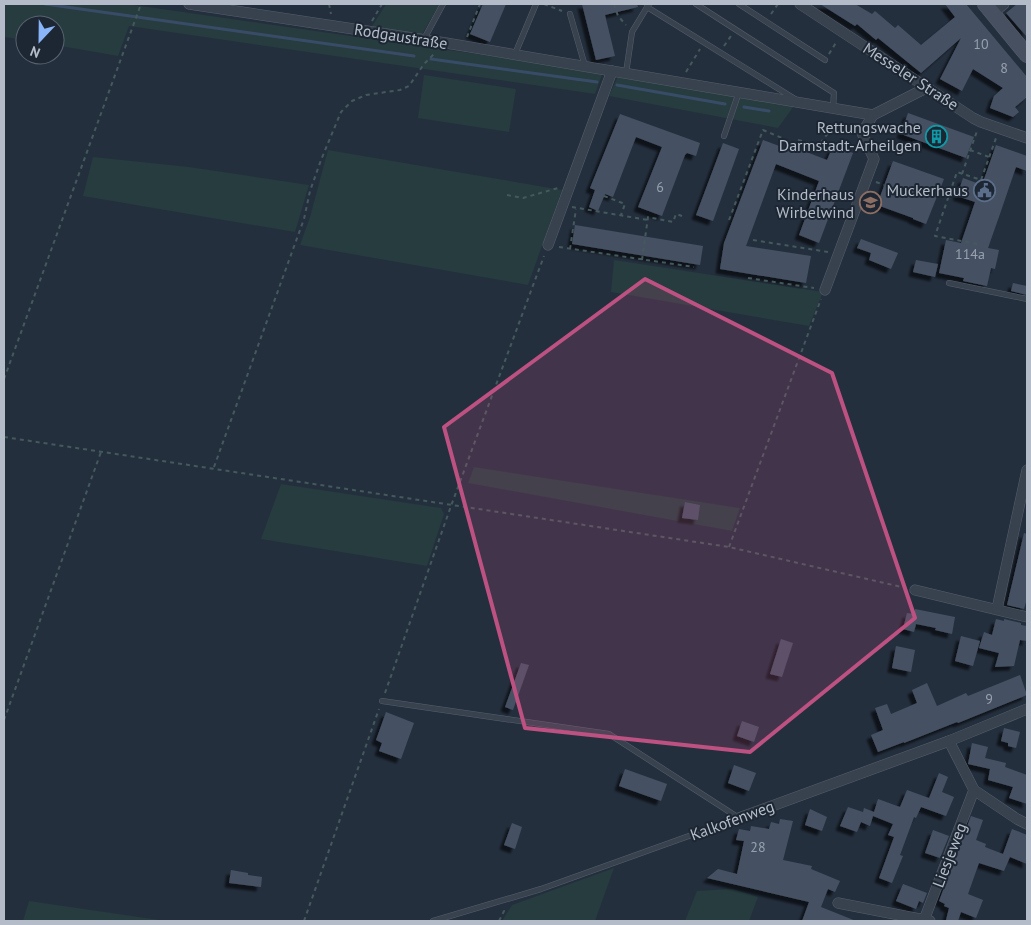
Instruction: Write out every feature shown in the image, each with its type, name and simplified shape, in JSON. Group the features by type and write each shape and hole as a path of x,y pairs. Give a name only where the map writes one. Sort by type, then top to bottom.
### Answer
{"street":[{"name":"Rodgaustraße","path":"189,4 424,39 873,115"},
{"name":"Messeler Straße","path":"800,4 980,122 1027,138"},
{"path":"994,7 1027,56"},
{"path":"548,245 612,71"},
{"path":"825,290 874,159 862,133 873,115 928,87"},
{"path":"997,609 1027,471"},
{"path":"915,590 1027,617"},
{"name":"Kalkofenweg","path":"739,818 950,741 1027,709"},
{"path":"950,741 974,790 1010,815 1027,824"},
{"name":"Liesjeweg","path":"838,903 928,921 974,790"}],"lane":[{"path":"424,39 443,4"},
{"path":"515,54 536,4"},
{"path":"696,4 834,93 833,108"},
{"path":"739,4 825,60"},
{"path":"626,73 632,32 648,5 800,102"},
{"path":"570,14 586,66"},
{"path":"724,136 739,92"},
{"path":"948,283 1027,300"},
{"path":"382,701 609,734 739,818"},
{"name":"Kalkofenweg","path":"433,921 541,889 739,818"}],"path":[{"path":"4,379 141,4"},
{"path":"366,30 382,4"},
{"path":"463,46 480,4"},
{"path":"544,4 570,14"},
{"path":"614,4 618,16 632,32"},
{"path":"720,52 735,29"},
{"path":"825,60 842,32"},
{"path":"680,82 704,42"},
{"path":"214,468 304,219 310,191 321,160 342,112 352,101 366,95 400,90 409,86 424,64 446,43"},
{"path":"962,174 980,122"},
{"path":"798,140 819,145 832,128"},
{"path":"977,244 935,236 957,172 983,179 1000,129"},
{"path":"729,220 763,130 782,138"},
{"path":"970,150 990,157"},
{"path":"507,195 523,198 570,184"},
{"path":"604,196 625,204 621,215"},
{"path":"562,206 648,220"},
{"path":"570,248 576,208"},
{"path":"642,260 648,217 673,222 676,214 682,216"},
{"path":"753,240 838,254"},
{"path":"304,921 451,506 548,245 694,267"},
{"path":"729,547 825,290 748,278"},
{"path":"4,437 729,547 915,590"},
{"path":"4,720 101,452"},
{"path":"499,921 504,911 502,900"}],"highlighted area":[{"path":"645,279 832,373 915,618 750,752 525,728 444,427"}],"green space":[{"path":"4,4 127,4 603,72 595,94 129,26 118,56 65,47 65,15 15,15 15,39 4,37"},
{"path":"386,4 440,4 422,34 371,28"},
{"path":"424,75 516,89 509,132 418,118"},
{"path":"618,76 794,106 778,128 609,96"},
{"path":"328,150 562,190 528,285 300,245 310,217"},
{"path":"93,157 189,167 309,185 295,232 83,196"},
{"path":"614,260 823,292 809,326 611,292"},
{"path":"474,467 740,508 732,531 468,483"},
{"path":"281,484 441,508 444,514 427,566 261,539"},
{"path":"614,868 595,921 502,921 512,905"},
{"path":"733,889 758,897 749,921 685,921 697,891"},
{"path":"29,901 166,921 23,921"}],"building":[{"path":"483,4 506,4 490,42 470,34"},
{"path":"582,4 637,4 638,7 605,15 615,56 596,60"},
{"path":"820,4 855,4 872,14 875,11 895,28 898,25 921,45 955,17 945,4 966,4 1027,77 1027,97 1015,107 1019,112 1013,117 990,108 994,96 1003,88 973,69 962,91 940,79 961,38 921,73 878,38 876,40 857,24 855,26"},
{"path":"1017,4 1027,4 1027,37 1006,13"},
{"name":"Rettungswache Darmstadt-Arheilgen","path":"908,113 974,137 966,158 901,134"},
{"path":"620,114 700,143 696,156 687,153 685,155 662,216 638,207 662,147 636,137 613,197 605,194 598,211 589,207 595,190 590,188"},
{"path":"763,140 790,150 791,146 827,160 833,146 853,153 819,243 799,235 819,181 776,164 746,246 811,256 806,283 720,269 724,243"},
{"path":"723,143 739,149 713,221 696,215"},
{"path":"996,145 1027,156 1027,171 1016,167 988,248 999,250 995,269 991,268 987,286 963,281 964,278 939,273 946,240 961,243 975,202 957,196 963,178 982,185"},
{"path":"893,161 944,179 926,224 877,205"},
{"path":"575,225 703,246 700,265 572,244"},
{"path":"861,239 898,253 891,269 869,260 871,253 857,248"},
{"path":"916,260 938,264 935,277 913,272"},
{"path":"1013,283 1027,286 1027,295 1011,291"},
{"path":"685,502 700,505 698,520 682,518"},
{"path":"1024,533 1027,534 1027,603 1024,609 1007,605"},
{"path":"915,609 955,617 952,634 916,624 914,632 903,629 907,613 914,614"},
{"path":"996,619 1004,621 1004,619 1027,626 1027,641 1020,640 1014,666 995,667 999,653 979,648 984,632 992,635"},
{"path":"961,636 980,641 973,666 955,661"},
{"path":"781,639 793,643 782,677 770,674"},
{"path":"896,646 915,650 911,672 892,668"},
{"path":"521,663 529,665 513,710 505,707"},
{"path":"1020,675 1027,695 878,752 871,735 883,730 875,708 887,704 891,714 917,703 912,690 927,683 937,706 966,693 968,696"},
{"path":"386,712 414,723 401,759 379,751 382,743 376,740"},
{"path":"742,721 759,727 754,742 737,736"},
{"path":"1004,728 1020,732 1016,748 1008,746 1008,743 1001,741"},
{"path":"972,743 988,747 985,758 1006,763 1005,767 1027,775 1027,804 1009,798 1013,787 988,780 990,769 968,764"},
{"path":"734,765 756,773 749,791 728,783"},
{"path":"625,769 667,784 661,801 619,786"},
{"path":"939,773 948,777 942,792 954,797 946,816 921,807 916,818 914,817 900,855 903,856 892,883 879,878 894,837 888,835 893,824 873,816 870,826 861,822 857,832 840,826 848,807 863,812 864,808 874,812 878,799 900,807 907,790 929,798"},
{"path":"810,809 827,817 822,831 805,825"},
{"path":"971,816 983,820 976,840 986,844 985,847 1003,854 1012,829 1027,835 1027,864 1010,857 1004,871 979,863 968,894 983,900 976,918 961,912 958,921 946,920 949,908 939,901"},
{"path":"780,819 793,821 783,860 812,866 811,869 840,881 835,892 828,889 821,907 856,921 802,921 809,902 707,878 718,869 737,874 744,841 736,840 739,829 750,831 751,826 769,829 771,822 779,824"},
{"path":"512,823 522,827 515,849 504,845"},
{"path":"933,830 949,836 940,858 925,853"},
{"path":"231,870 262,877 261,887 229,883"},
{"path":"903,884 927,893 923,903 919,901 916,909 896,901"}],"waterway":[{"path":"45,4 414,56"},
{"path":"431,59 597,82"},
{"path":"617,85 725,104"},
{"path":"744,107 769,111"}],"place":[{"name":"Rettungswache Darmstadt-Arheilgen","path":"937,136"},
{"name":"Muckerhaus","path":"984,190"},
{"name":"Kinderhaus Wirbelwind","path":"870,203"}]}
